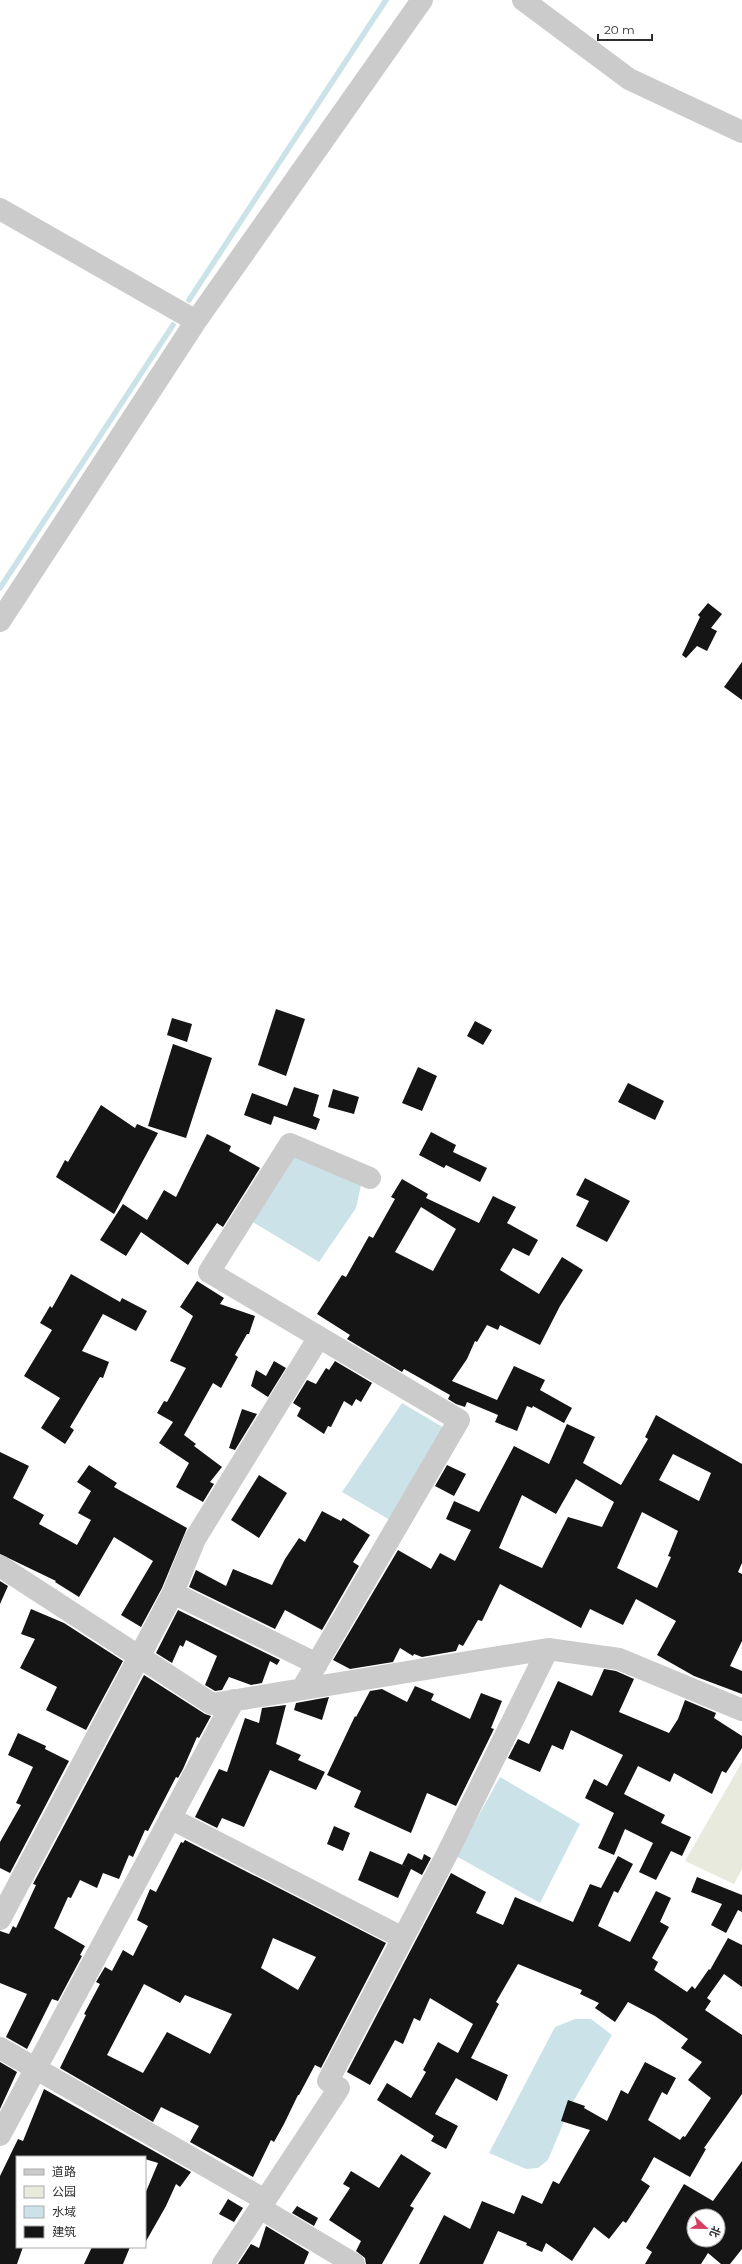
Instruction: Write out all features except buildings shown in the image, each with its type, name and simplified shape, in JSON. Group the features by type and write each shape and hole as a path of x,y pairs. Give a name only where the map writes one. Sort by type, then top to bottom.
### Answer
{"street":[{"path":"0,621 196,321 422,0"},
{"path":"523,0 629,79 742,132"},
{"path":"0,209 196,321"},
{"path":"302,1689 459,1420 209,1272 290,1144 370,1178"},
{"path":"0,1919 173,1593 195,1540 319,1337"},
{"path":"0,1566 212,1704 548,1649 619,1659 742,1710"},
{"path":"173,1593 317,1664"},
{"path":"223,2264 339,2088 328,2081 403,1938 548,1649"},
{"path":"0,2134 234,1700"},
{"path":"170,1818 403,1938"},
{"path":"0,2048 263,2204 354,2264"}],"green space":[{"path":"742,1762 742,1869 734,1884 685,1861"}],"water":[{"path":"295,1154 361,1185 356,1208 319,1262 246,1218"},
{"path":"402,1403 446,1429 390,1520 342,1492"},
{"path":"500,1777 580,1824 540,1903 456,1856"},
{"path":"575,2019 591,2019 612,2035 570,2107 548,2160 538,2168 526,2169 489,2153 555,2027"}],"waterway":[{"path":"189,300 386,0"},
{"path":"0,588 173,325"}]}
